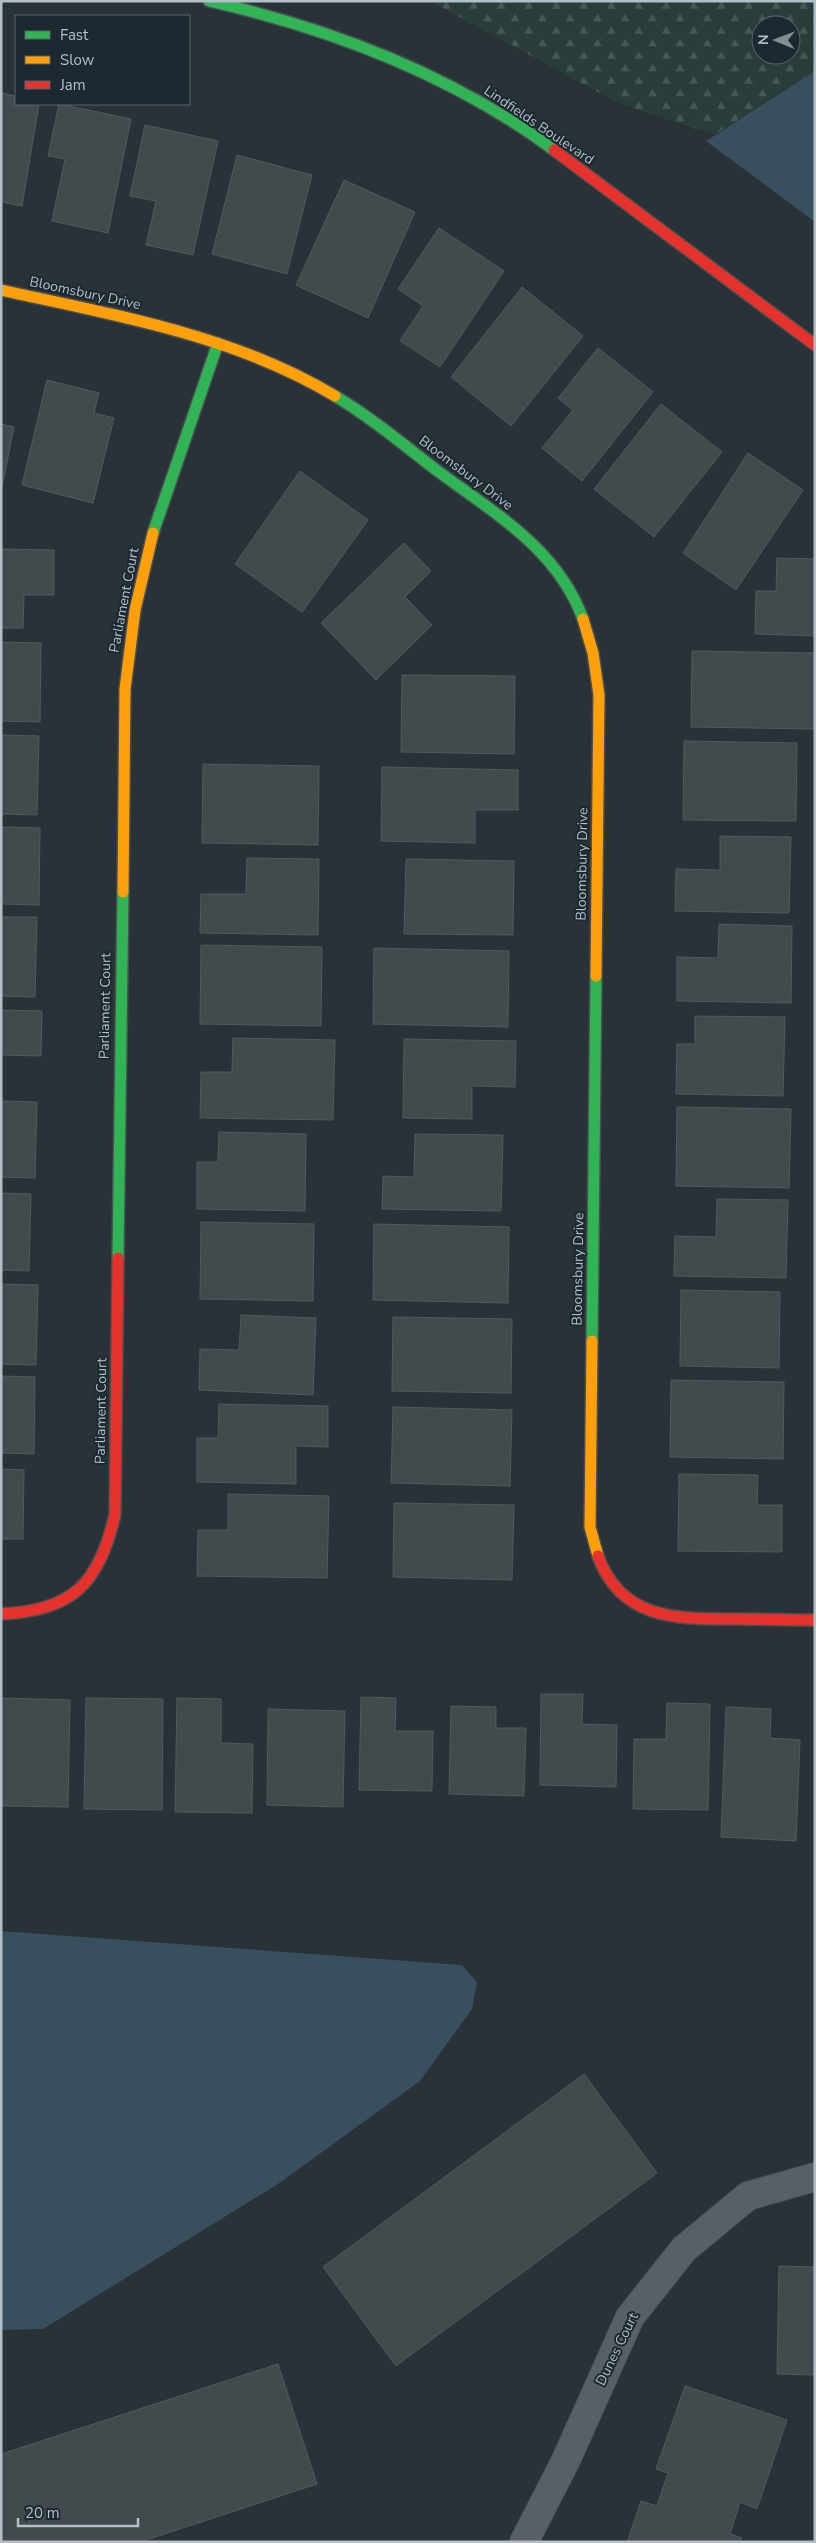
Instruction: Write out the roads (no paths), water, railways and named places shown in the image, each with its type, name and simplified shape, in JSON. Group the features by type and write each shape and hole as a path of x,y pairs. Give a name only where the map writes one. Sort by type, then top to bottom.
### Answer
{"street":[{"name":"Lindfields Boulevard","path":"209,1 258,12 360,45 458,89 549,147 815,344"},
{"name":"Bloomsbury Drive","path":"1,290 143,322 218,343 299,376 354,408 533,543 567,586 580,610 590,638 597,667 599,695 590,1517 593,1548 602,1569 614,1585 629,1600 648,1611 670,1618 815,1620"},
{"name":"Parliament Court","path":"1,1614 42,1610 65,1600 83,1586 99,1566 110,1543 116,1515 124,689 140,585 153,533 218,343"},
{"name":"Dunes Court","path":"524,2542 566,2460 630,2318 684,2249 748,2196 815,2177"}],"water":[{"path":"815,71 815,222 706,141"},
{"path":"1,1931 462,1965 477,1982 472,2009 420,2081 278,2184 43,2329 1,2330"}]}
